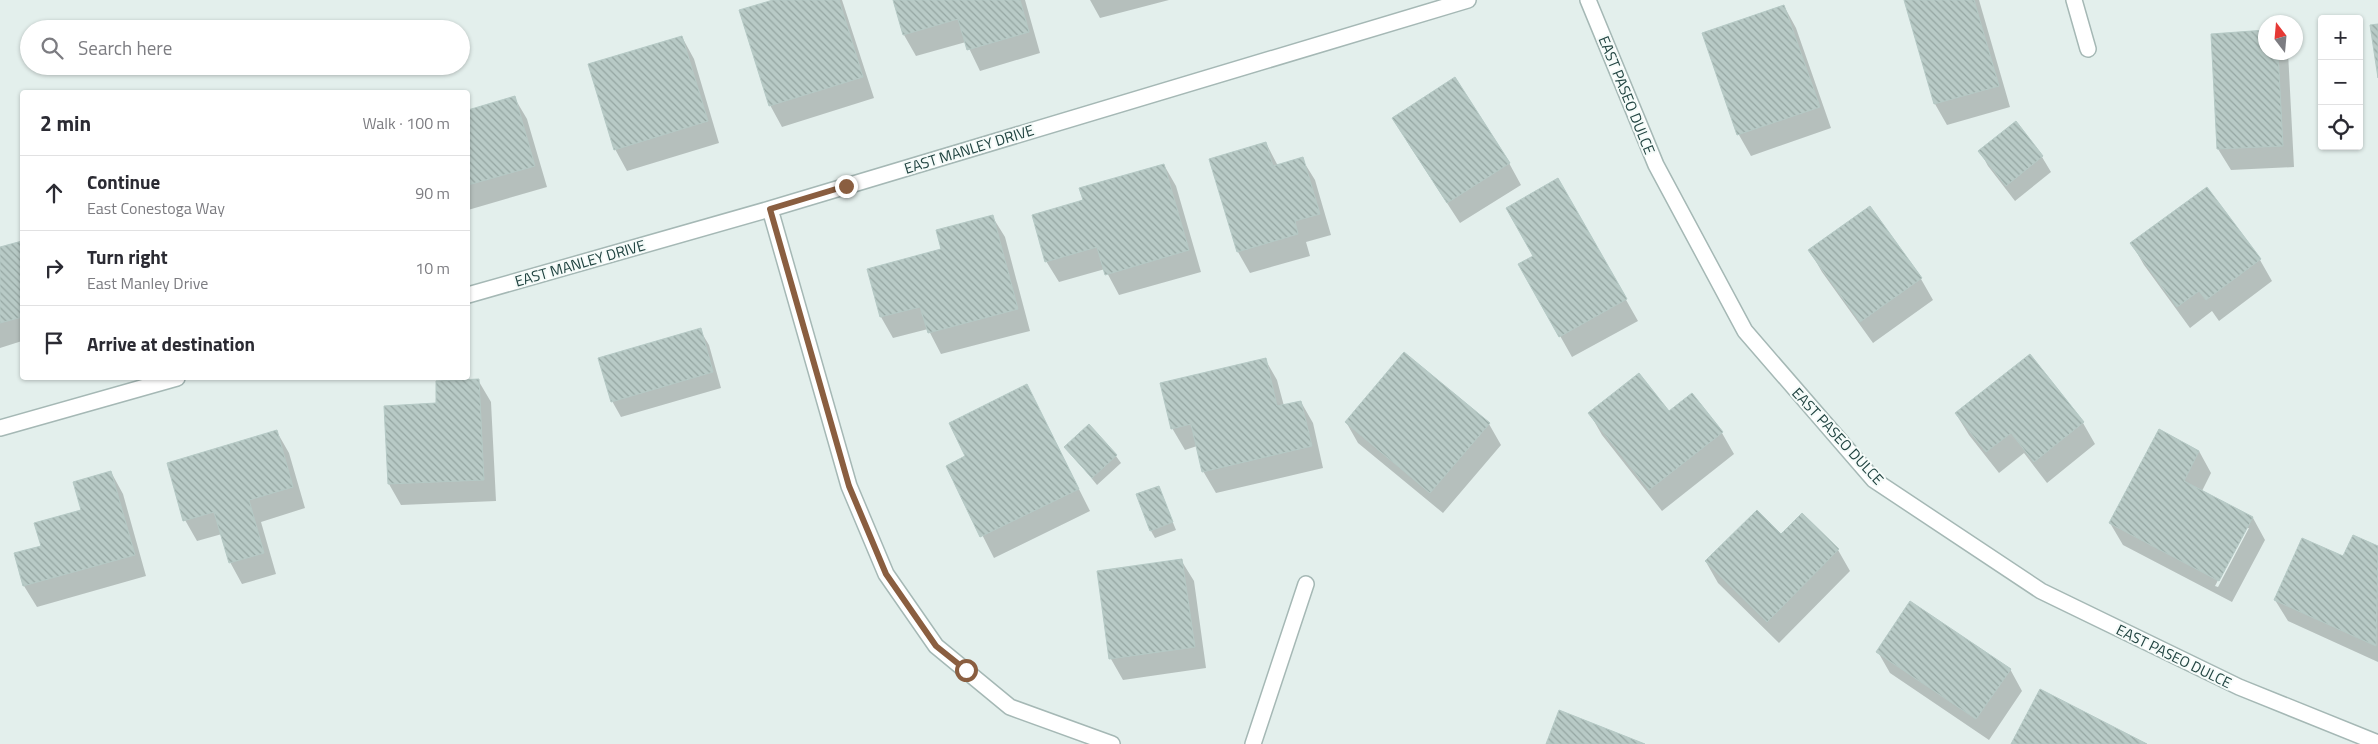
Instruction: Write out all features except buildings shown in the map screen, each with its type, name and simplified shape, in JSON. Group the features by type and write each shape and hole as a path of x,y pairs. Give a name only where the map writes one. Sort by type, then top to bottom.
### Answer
{"street":[{"name":"EAST MANLEY DRIVE","path":"470,294 770,209 1468,0"},
{"name":"EAST PASEO DULCE","path":"1588,0 1656,165 1745,332 1874,480 2041,591 2238,687 2378,743"},
{"path":"2074,0 2088,49"},
{"path":"770,209 849,486 886,574 936,646 1010,706 1112,744"},
{"path":"0,428 170,380"},
{"path":"1253,744 1306,584"}],"route":[{"path":"846,186 770,209 849,486 886,574 936,646 966,670"}]}
